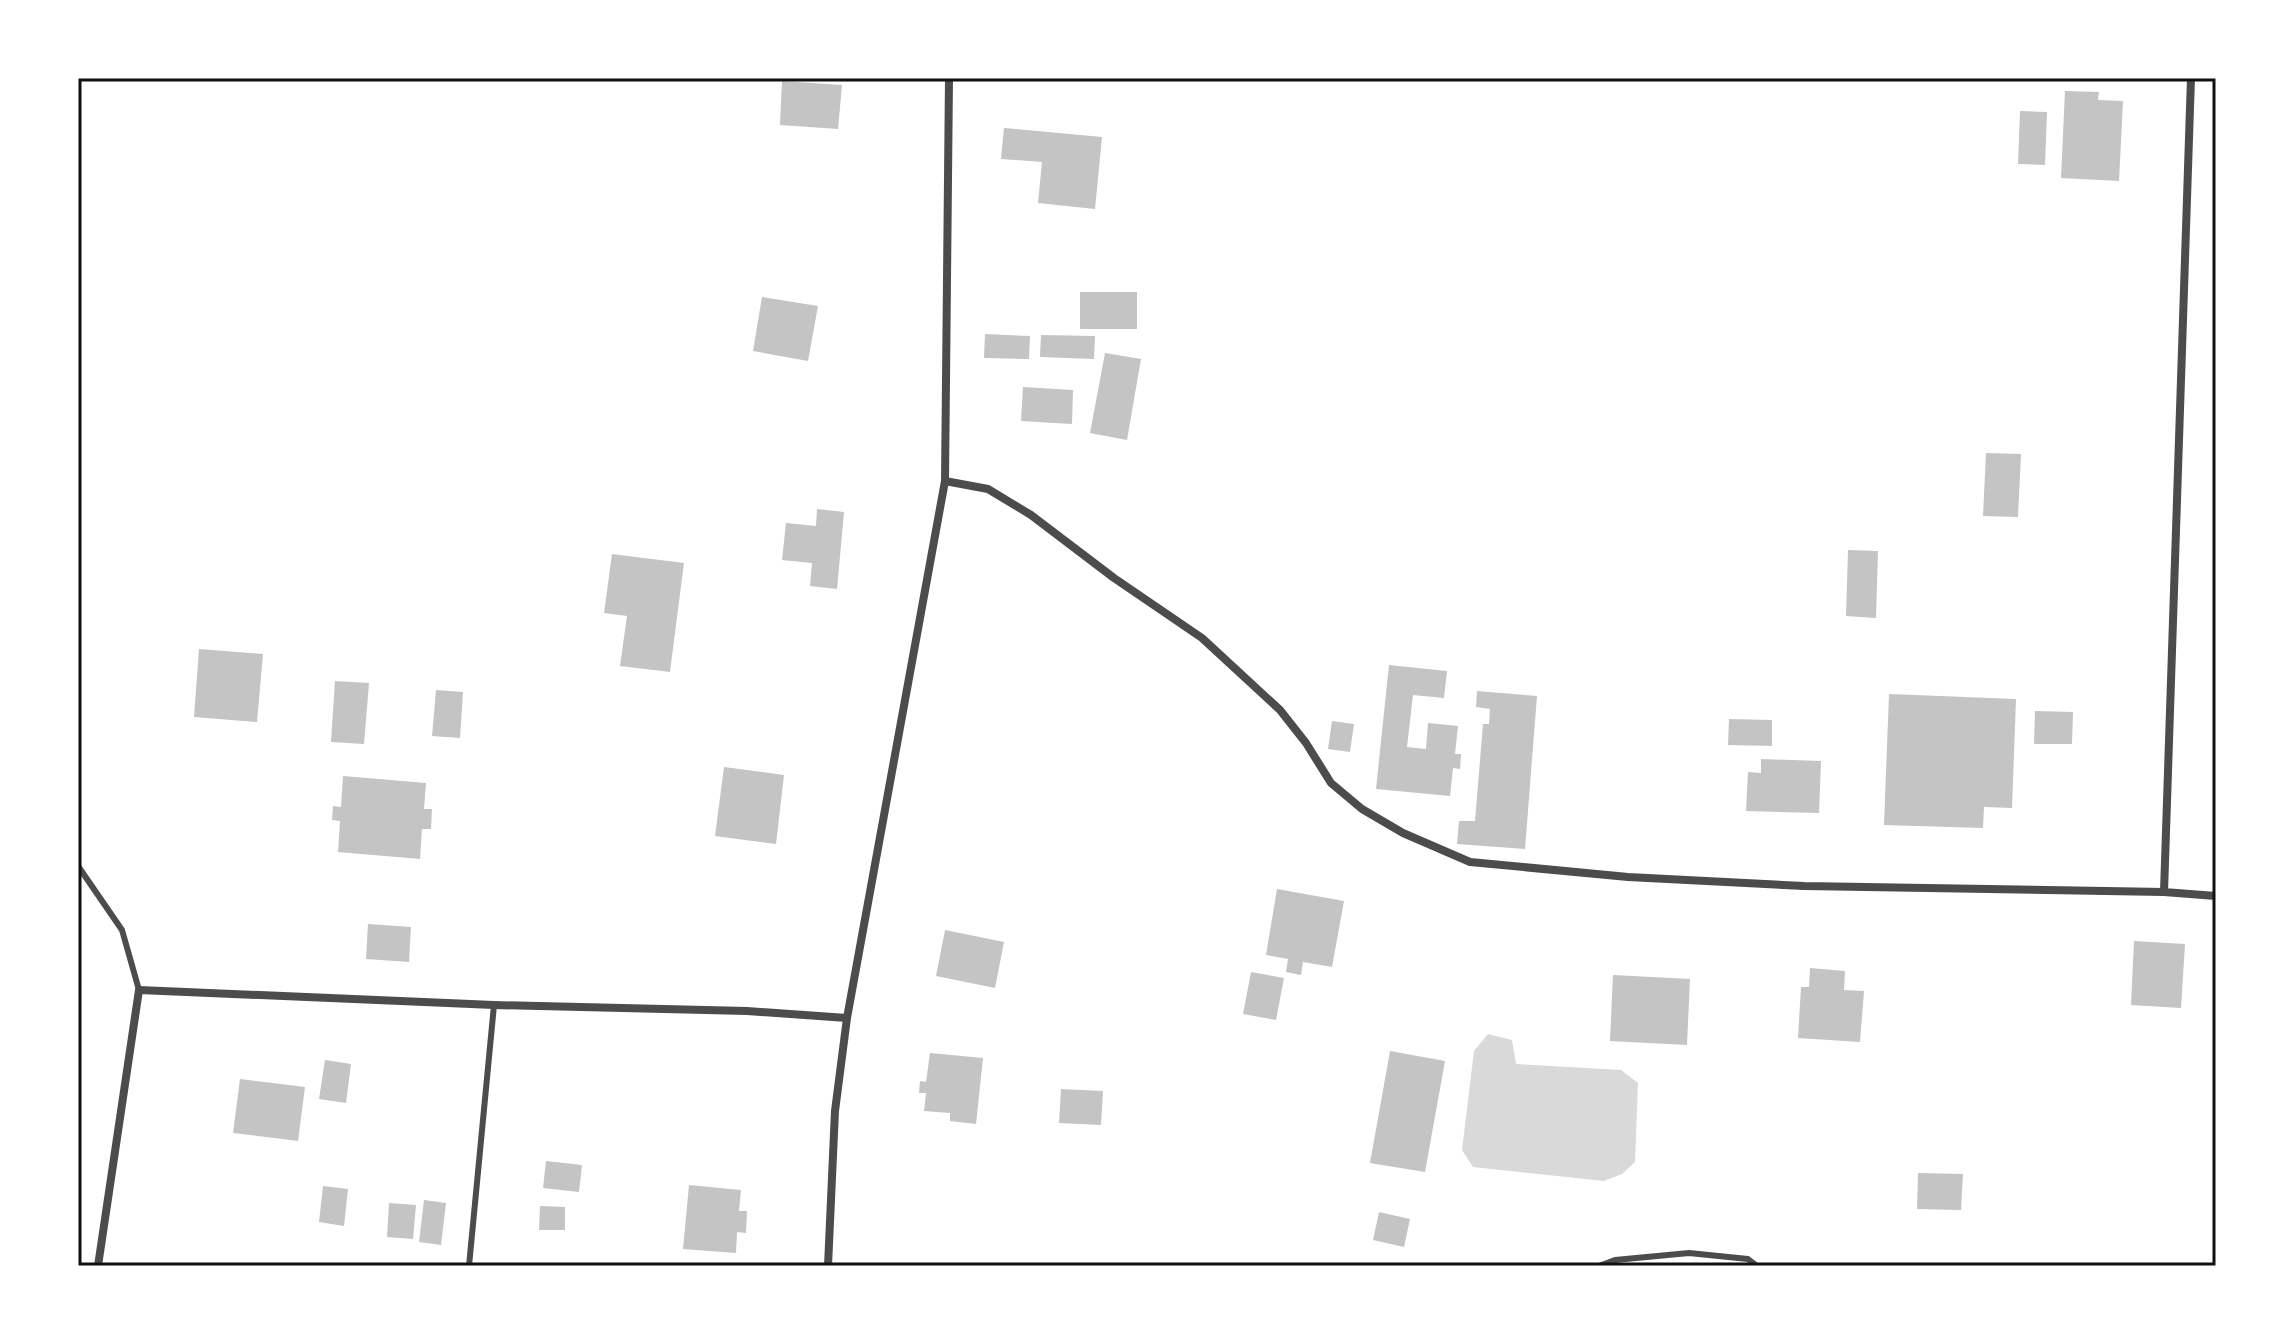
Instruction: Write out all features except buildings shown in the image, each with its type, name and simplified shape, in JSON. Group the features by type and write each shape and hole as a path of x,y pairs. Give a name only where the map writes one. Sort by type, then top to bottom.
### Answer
{"street":[{"path":"828,1266 835,1111 847,1018 945,481 949,78"},
{"path":"2164,892 2191,78"},
{"path":"945,481 988,489 999,495 1202,638 1280,710 1306,743 1331,783 1362,809 1403,833 1470,862 1628,877 1804,886 2164,892 2216,896"},
{"path":"98,1266 139,990 494,1005 747,1011 847,1018"}],"lane":[{"path":"78,866 122,930 139,990"},
{"path":"469,1266 494,1005"},
{"path":"1599,1266 1615,1260 1689,1253 1748,1259 1757,1266"}],"shaded area":[{"path":"1488,1034 1512,1040 1516,1064 1621,1070 1638,1083 1635,1162 1622,1174 1604,1181 1473,1167 1462,1150 1474,1051"}]}
